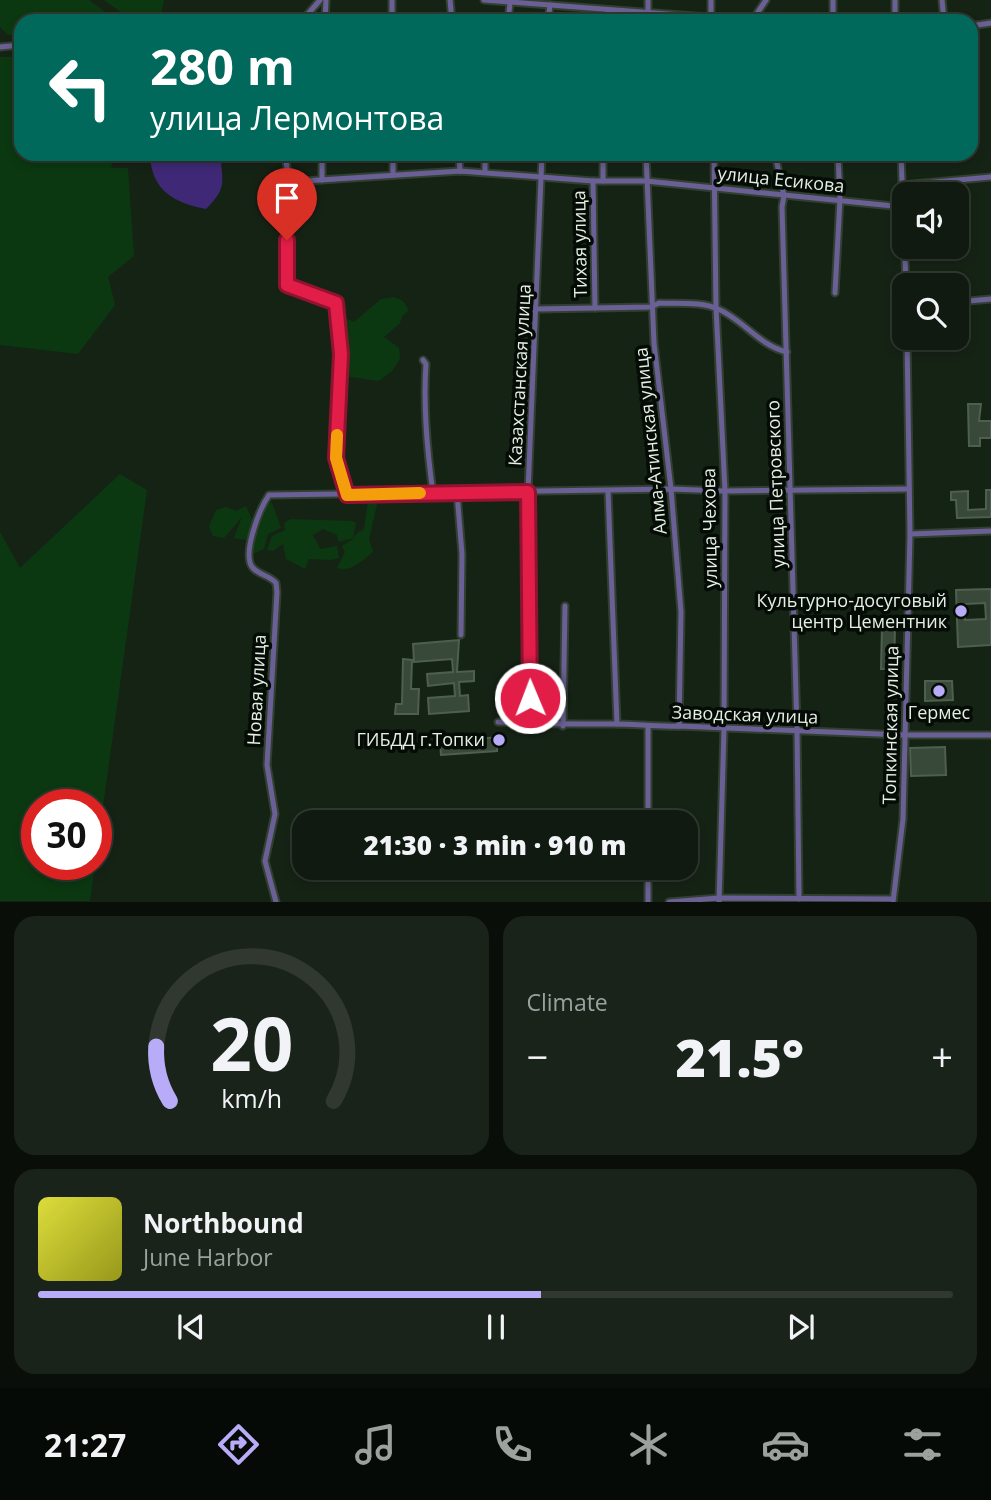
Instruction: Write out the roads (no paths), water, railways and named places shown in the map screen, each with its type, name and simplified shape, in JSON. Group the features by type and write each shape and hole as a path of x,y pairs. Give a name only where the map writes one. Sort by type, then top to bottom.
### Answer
{"street":[{"path":"308,14 320,0"},
{"path":"484,0 661,14"},
{"path":"648,0 648,13"},
{"path":"509,14 510,3"},
{"path":"549,14 550,5"},
{"path":"286,161 289,183 287,285 336,303 341,354 336,458 347,495 671,489 909,489"},
{"path":"322,161 322,180"},
{"path":"393,161 393,175"},
{"path":"459,161 460,171"},
{"path":"485,161 485,171"},
{"name":"Казахстанская улица","path":"530,724 528,492 542,161"},
{"name":"Тихая улица","path":"603,161 603,181"},
{"name":"Алма-Атинская улица","path":"646,161 651,307 681,612 679,726"},
{"name":"улица Чехова","path":"714,161 716,307 724,491 724,729 719,900"},
{"name":"улица Петровского","path":"776,161 784,196 799,899"},
{"path":"835,293 840,200 838,161"},
{"path":"901,161 902,182"},
{"name":"улица Есикова","path":"289,183 485,171 593,181 646,181 892,206"},
{"path":"935,182 991,177"},
{"name":"Тихая улица","path":"593,181 595,308"},
{"path":"969,301 991,299"},
{"path":"537,309 651,307 659,303 716,307 734,317 765,343 786,352"},
{"name":"Топкинская улица","path":"892,900 901,849 910,534 907,350"},
{"path":"423,360 426,364 425,427 433,493"},
{"path":"608,491 617,724"},
{"path":"457,493 462,554 461,635"},
{"name":"Новая улица","path":"276,901 265,862 275,814 267,765 277,592 276,583 254,569 249,559 260,509 269,495 347,495"},
{"path":"910,534 991,531"},
{"path":"563,726 565,606"},
{"name":"Заводская улица","path":"498,722 904,735 991,735"},
{"path":"648,727 648,810"},
{"path":"648,880 648,901"},
{"path":"669,901 892,900"}],"place":[{"name":"Культурно-досуговый центр Цементник","path":"961,611"},
{"name":"Гермес","path":"939,691"},
{"name":"ГИБДД г.Топки","path":"499,740"}]}
